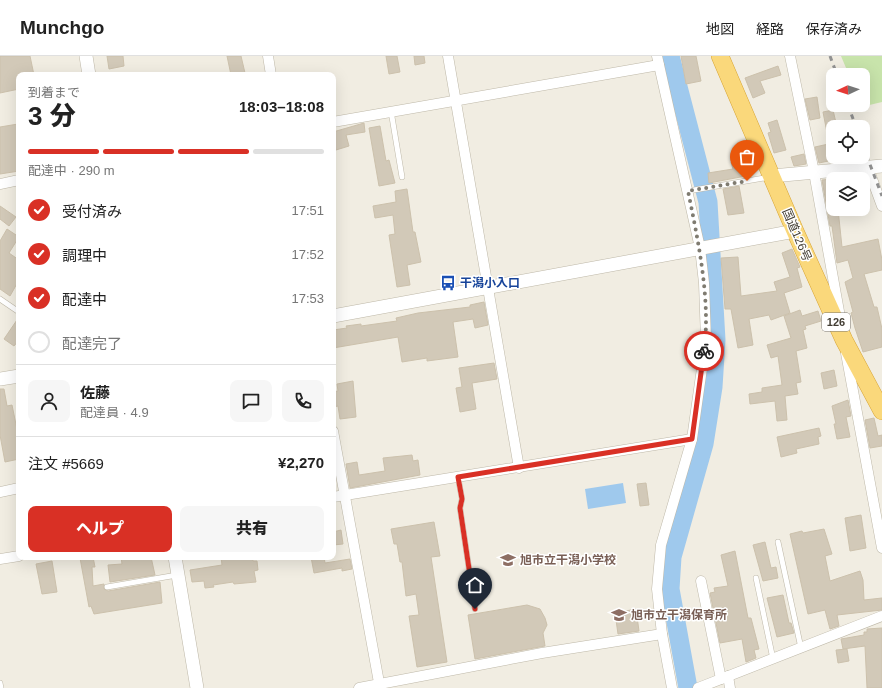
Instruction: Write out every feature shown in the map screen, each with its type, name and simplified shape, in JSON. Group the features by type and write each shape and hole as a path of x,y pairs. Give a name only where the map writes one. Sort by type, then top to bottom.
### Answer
{"highway":[{"name":"国道126号","path":"720,56 795,231 844,340 882,411"}],"street":[{"path":"86,56 89,72"},
{"path":"268,56 271,72"},
{"path":"448,56 519,468"},
{"path":"790,56 814,172 882,548"},
{"path":"336,121 456,100 658,60 700,248 704,283 706,340 692,439 661,545 657,590 662,634 672,688"},
{"path":"772,176 882,166"},
{"path":"868,168 882,206"},
{"path":"0,184 16,181"},
{"path":"336,315 795,231"},
{"path":"0,379 16,376"},
{"path":"336,496 692,439"},
{"path":"336,461 345,495 380,686"},
{"path":"0,492 16,489"},
{"path":"0,559 16,556"},
{"path":"176,560 197,688"},
{"path":"701,581 724,678 730,688"},
{"path":"698,688 882,616"},
{"path":"359,688 380,686 542,653 662,634"}],"lane":[{"path":"391,111 402,177"},
{"path":"688,191 772,176"},
{"path":"0,299 16,310"},
{"path":"458,477 462,499 460,508 475,609"},
{"path":"778,542 801,648"},
{"path":"106,586 178,574"},
{"path":"756,578 773,659"},
{"path":"0,683 1,688"}],"green space":[{"path":"841,56 882,56 882,102 870,105 870,68 846,68"}],"water":[{"path":"623,483 626,503 588,509 585,489"}],"building":[{"path":"0,56 30,56 33,72 16,72 16,90 0,93"},
{"path":"107,56 123,56 124,66 109,69"},
{"path":"227,56 241,56 245,72 230,72"},
{"path":"386,56 397,56 400,72 389,74"},
{"path":"414,56 424,56 425,63 415,65"},
{"path":"681,56 696,56 701,81 686,84"},
{"path":"778,66 781,75 760,81 765,93 753,98 745,78"},
{"path":"817,97 820,118 810,120 805,99"},
{"path":"823,112 833,112 835,120 826,120 826,128"},
{"path":"777,120 786,150 774,153 768,133 771,132 768,123"},
{"path":"364,123 365,132 346,135 349,146 336,150 336,131"},
{"path":"16,124 16,171 0,174 0,127"},
{"path":"380,126 386,161 389,160 395,183 379,186 369,128"},
{"path":"826,145 826,162 819,163 815,147"},
{"path":"804,154 806,164 794,166 791,157"},
{"path":"747,158 751,175 709,183 708,173 733,169 731,162"},
{"path":"822,180 826,180 826,203"},
{"path":"739,186 744,213 728,215 723,189"},
{"path":"407,189 413,232 415,232 421,262 407,265 410,285 397,287 389,235 395,234 393,215 375,218 373,206 396,202 395,191"},
{"path":"0,206 16,217 9,226 0,219"},
{"path":"828,216 839,216 842,247 878,239 882,260 882,270 864,274 874,307 877,307 882,329 882,347 863,352 851,313 853,312 845,282 853,278 848,260 837,263 832,226 830,226"},
{"path":"7,229 16,235 16,242 9,253 16,258 16,285 10,296 0,289 0,241"},
{"path":"792,249 800,267 797,268 802,287 784,293 790,313 771,320 769,315 749,319 753,345 738,348 731,309 725,309 721,258 738,257 741,296 777,291 774,282 790,277 782,253"},
{"path":"484,302 488,325 475,328 473,319 453,322 458,357 427,361 427,358 402,362 398,337 336,347 336,330 347,328 346,326 361,324 361,326 397,321 396,318 418,313 470,307 470,305"},
{"path":"800,310 802,316 818,311 821,321 805,326 806,329 803,330 807,348 796,351 801,382 796,383 798,394 785,396 787,420 777,421 775,401 750,404 749,394 762,392 762,388 782,385 778,356 771,358 767,345 791,338 784,316"},
{"path":"16,321 16,344 14,346 4,339"},
{"path":"494,363 497,379 472,383 476,409 460,412 456,388 462,387 459,368"},
{"path":"834,370 837,386 824,389 821,373"},
{"path":"353,381 356,417 340,419 338,406 336,406 336,391 338,391 337,384"},
{"path":"0,389 4,389 7,406 12,405 16,424 16,460 5,462 0,435"},
{"path":"848,400 851,416 846,417 850,437 837,439 834,424 836,424 832,406"},
{"path":"874,418 878,436 882,435 882,446 870,448 865,420"},
{"path":"819,428 821,436 818,437 819,444 796,449 797,453 781,457 777,437"},
{"path":"412,455 413,461 418,460 420,475 350,488 346,464 357,462 359,475 385,471 383,458"},
{"path":"646,483 649,505 640,506 637,484"},
{"path":"861,515 866,548 850,551 845,518"},
{"path":"434,522 440,556 431,557 447,662 417,667 409,616 419,615 416,594 406,596 402,562 400,562 397,544 394,544 391,529"},
{"path":"824,529 832,554 825,556 830,581 860,571 863,580 864,600 882,598 882,610 837,615 839,626 830,629 825,610 808,614 790,534 802,531 803,533"},
{"path":"341,530 343,544 336,545 336,531"},
{"path":"765,542 771,568 776,567 778,578 763,581 753,545"},
{"path":"735,551 748,618 751,618 759,649 754,650 756,658 746,662 742,639 720,643 710,593 715,592 714,588 728,586 721,555"},
{"path":"350,559 352,569 342,571 342,568 314,573 312,560 324,560 325,563"},
{"path":"80,560 94,560 95,567 92,567 93,586 104,584 104,589 108,591 160,582 162,603 94,614 91,606 89,607"},
{"path":"121,560 152,560 155,575 110,582 108,565 122,564"},
{"path":"221,560 257,561 258,570 254,571 256,582 234,584 233,582 213,585 214,587 205,588 204,581 192,582 190,570 222,565"},
{"path":"52,561 57,592 42,594 36,564"},
{"path":"783,595 789,623 791,623 794,633 777,637 767,598"},
{"path":"527,605 540,609 545,618 547,625 543,633 545,646 475,659 468,615"},
{"path":"636,609 639,631 618,634 615,613"},
{"path":"882,628 882,688 867,688 865,646 843,649 841,639 864,635 864,632 867,632 867,629"},
{"path":"847,649 849,661 838,663 836,650"}],"waterway":[{"path":"670,56 708,202 716,340 713,387 704,444 672,557 670,589 688,688"}],"railway":[{"path":"830,56 834,68"},
{"path":"851,112 853,120"},
{"path":"870,164 882,196"}],"way so far":[{"path":"704,351 706,340 704,283 700,248 688,191 747,181"}],"place":[{"name":"干潟小入口","path":"448,283"},
{"name":"旭市立干潟小学校","path":"508,560"},
{"name":"旭市立干潟保育所","path":"619,615"}],"route":[{"path":"475,609 460,508 462,499 458,477 692,439 704,351"}]}
